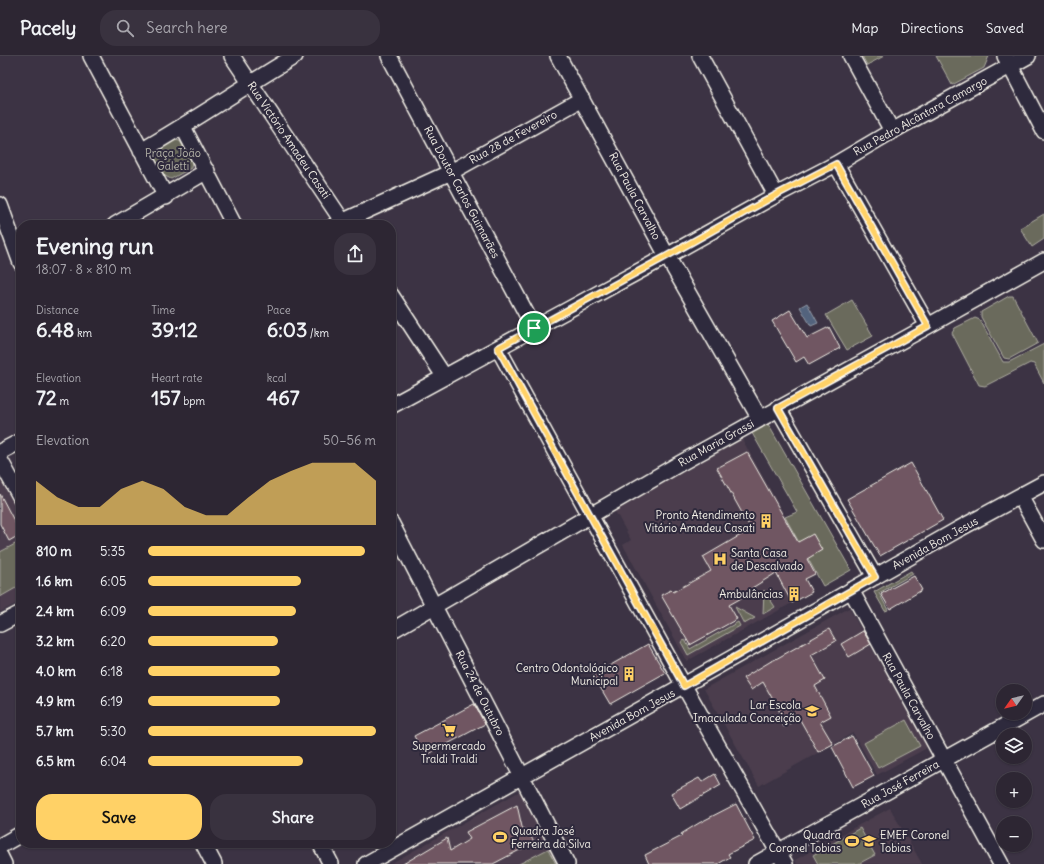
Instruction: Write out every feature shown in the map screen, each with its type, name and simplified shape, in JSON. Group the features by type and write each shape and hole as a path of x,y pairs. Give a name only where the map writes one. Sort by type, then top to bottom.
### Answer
{"street":[{"path":"91,56 166,197"},
{"name":"Rua Victório Amadeu Casati","path":"232,56 338,220"},
{"path":"141,151 183,127 250,83 295,56"},
{"name":"Rua Doutor Carlos Guimarães","path":"390,56 450,172 534,328"},
{"name":"Rua Paula Carvalho","path":"558,56 667,256 760,419"},
{"path":"700,56 776,195"},
{"path":"851,56 892,130"},
{"name":"Rua Pedro Alcântara Camargo","path":"396,403 776,195 836,164 1008,61 1028,56"},
{"path":"1008,61 1044,131"},
{"name":"Rua 28 de Fevereiro","path":"349,220 450,172 582,99"},
{"path":"183,127 232,220"},
{"path":"836,164 928,326"},
{"path":"124,220 166,197 207,171"},
{"path":"0,205 16,249"},
{"name":"Rua Maria Grassi","path":"396,628 778,408 1044,261"},
{"path":"396,303 444,376"},
{"path":"498,348 684,686 782,858"},
{"path":"778,408 875,577"},
{"path":"0,452 16,444"},
{"path":"0,460 16,489"},
{"name":"Avenida Bom Jesus","path":"396,847 684,686 957,530 1044,483"},
{"path":"1020,496 1044,540"},
{"name":"Rua 24 de Outubro","path":"396,532 567,864"},
{"name":"Rua Paula Carvalho","path":"851,590 1001,864"},
{"path":"0,624 16,616"},
{"name":"Rua José Ferreira","path":"756,864 782,858 944,759 1044,704"},
{"path":"0,846 16,837"},
{"path":"206,848 214,864"},
{"path":"323,848 331,864"},
{"name":"Avenida Bom Jesus","path":"366,864 395,848"},
{"path":"0,856 4,864"}],"shaded area":[{"name":"Santa Casa de Descalvado","path":"742,439 817,574 786,591 792,603 687,661 623,545 631,540 615,511"},
{"path":"0,478 16,507 16,604 0,612"},
{"name":"Lar Escola Imaculada Conceição","path":"849,608 927,746 925,749 877,775 853,733 759,786 704,689"},
{"path":"522,790 560,864 390,864"},
{"name":"EMEF Coronel Tobias","path":"890,808 922,864 797,864 795,860"}],"green space":[{"path":"862,56 884,56 867,65"},
{"path":"936,56 989,56 984,68 952,85"},
{"name":"Praça João Galetti","path":"174,140 180,141 192,162 191,168 171,179 165,176 154,158 155,152"},
{"path":"1044,214 1044,239 1032,247 1020,228"},
{"path":"1009,296 1013,296 1038,343 1009,359 1004,358 981,317 981,312"},
{"path":"852,300 873,336 847,350 826,315"},
{"path":"975,318 980,320 1003,362 1009,362 1044,344 1044,383 1034,364 1030,363 985,386 979,385 952,333 955,328"},
{"path":"768,424 851,570 823,586 785,517 797,512 752,433"},
{"path":"16,544 16,588 0,597 0,552"},
{"path":"911,571 913,574 879,593 888,610 885,611 874,592"},
{"path":"764,590 775,607 763,614"},
{"path":"735,607 755,618 744,624"},
{"path":"738,622 740,626 688,655 681,642 685,640 690,649"},
{"path":"906,720 920,746 878,768 864,743"},
{"name":"Quadra Coronel Tobias","path":"860,828 875,855 858,864 818,864 813,855"},
{"path":"548,849 556,864 519,864"}],"water":[{"path":"807,303 818,323 811,326 800,307"}],"building":[{"path":"790,310 807,338 829,327 840,348 809,365 804,357 796,362 772,321"},
{"path":"747,452 798,542 813,534 822,550 807,559 815,574 805,579 812,592 792,603 776,573 752,588 754,591 729,605 737,619 690,645 661,595 671,590 673,592 711,571 703,557 751,529 717,468"},
{"path":"911,463 943,520 880,556 847,499"},
{"path":"0,494 16,524 16,537 9,541 0,524"},
{"path":"914,576 922,590 890,609 881,594"},
{"path":"829,629 836,641 811,655 825,680 815,686 831,716 820,722 833,744 818,752 799,718 784,727 778,716 781,714 763,682 751,690 743,678"},
{"path":"863,631 871,644 849,657 841,644"},
{"name":"Centro Odontológico Municipal","path":"648,644 665,673 610,704 593,675"},
{"name":"Supermercado Traldi Traldi","path":"474,704 485,724 425,756 414,736"},
{"path":"852,736 874,776 853,787 832,747"},
{"path":"715,774 721,785 680,809 671,793 699,778 702,782"},
{"path":"736,804 755,840 728,854 730,857 718,864 649,864 645,855 682,836 681,834 699,823"},
{"name":"Quadra José Ferreira da Silva","path":"517,805 522,827 535,842 493,864 403,864 447,838 450,851 470,839 466,832"}],"place":[{"name":"Pronto Atendimento Vitório Amadeu Casati","path":"766,521"},
{"name":"Santa Casa de Descalvado","path":"720,559"},
{"name":"Ambulâncias","path":"794,594"},
{"name":"Centro Odontológico Municipal","path":"629,674"},
{"name":"Lar Escola Imaculada Conceição","path":"812,711"},
{"name":"Supermercado Traldi Traldi","path":"449,730"},
{"name":"Quadra José Ferreira da Silva","path":"500,837"},
{"name":"Quadra Coronel Tobias","path":"852,841"},
{"name":"EMEF Coronel Tobias","path":"869,841"}],"route":[{"path":"836,164 928,326 778,408 875,577 684,686 498,348 534,328 776,195 836,164"}]}
